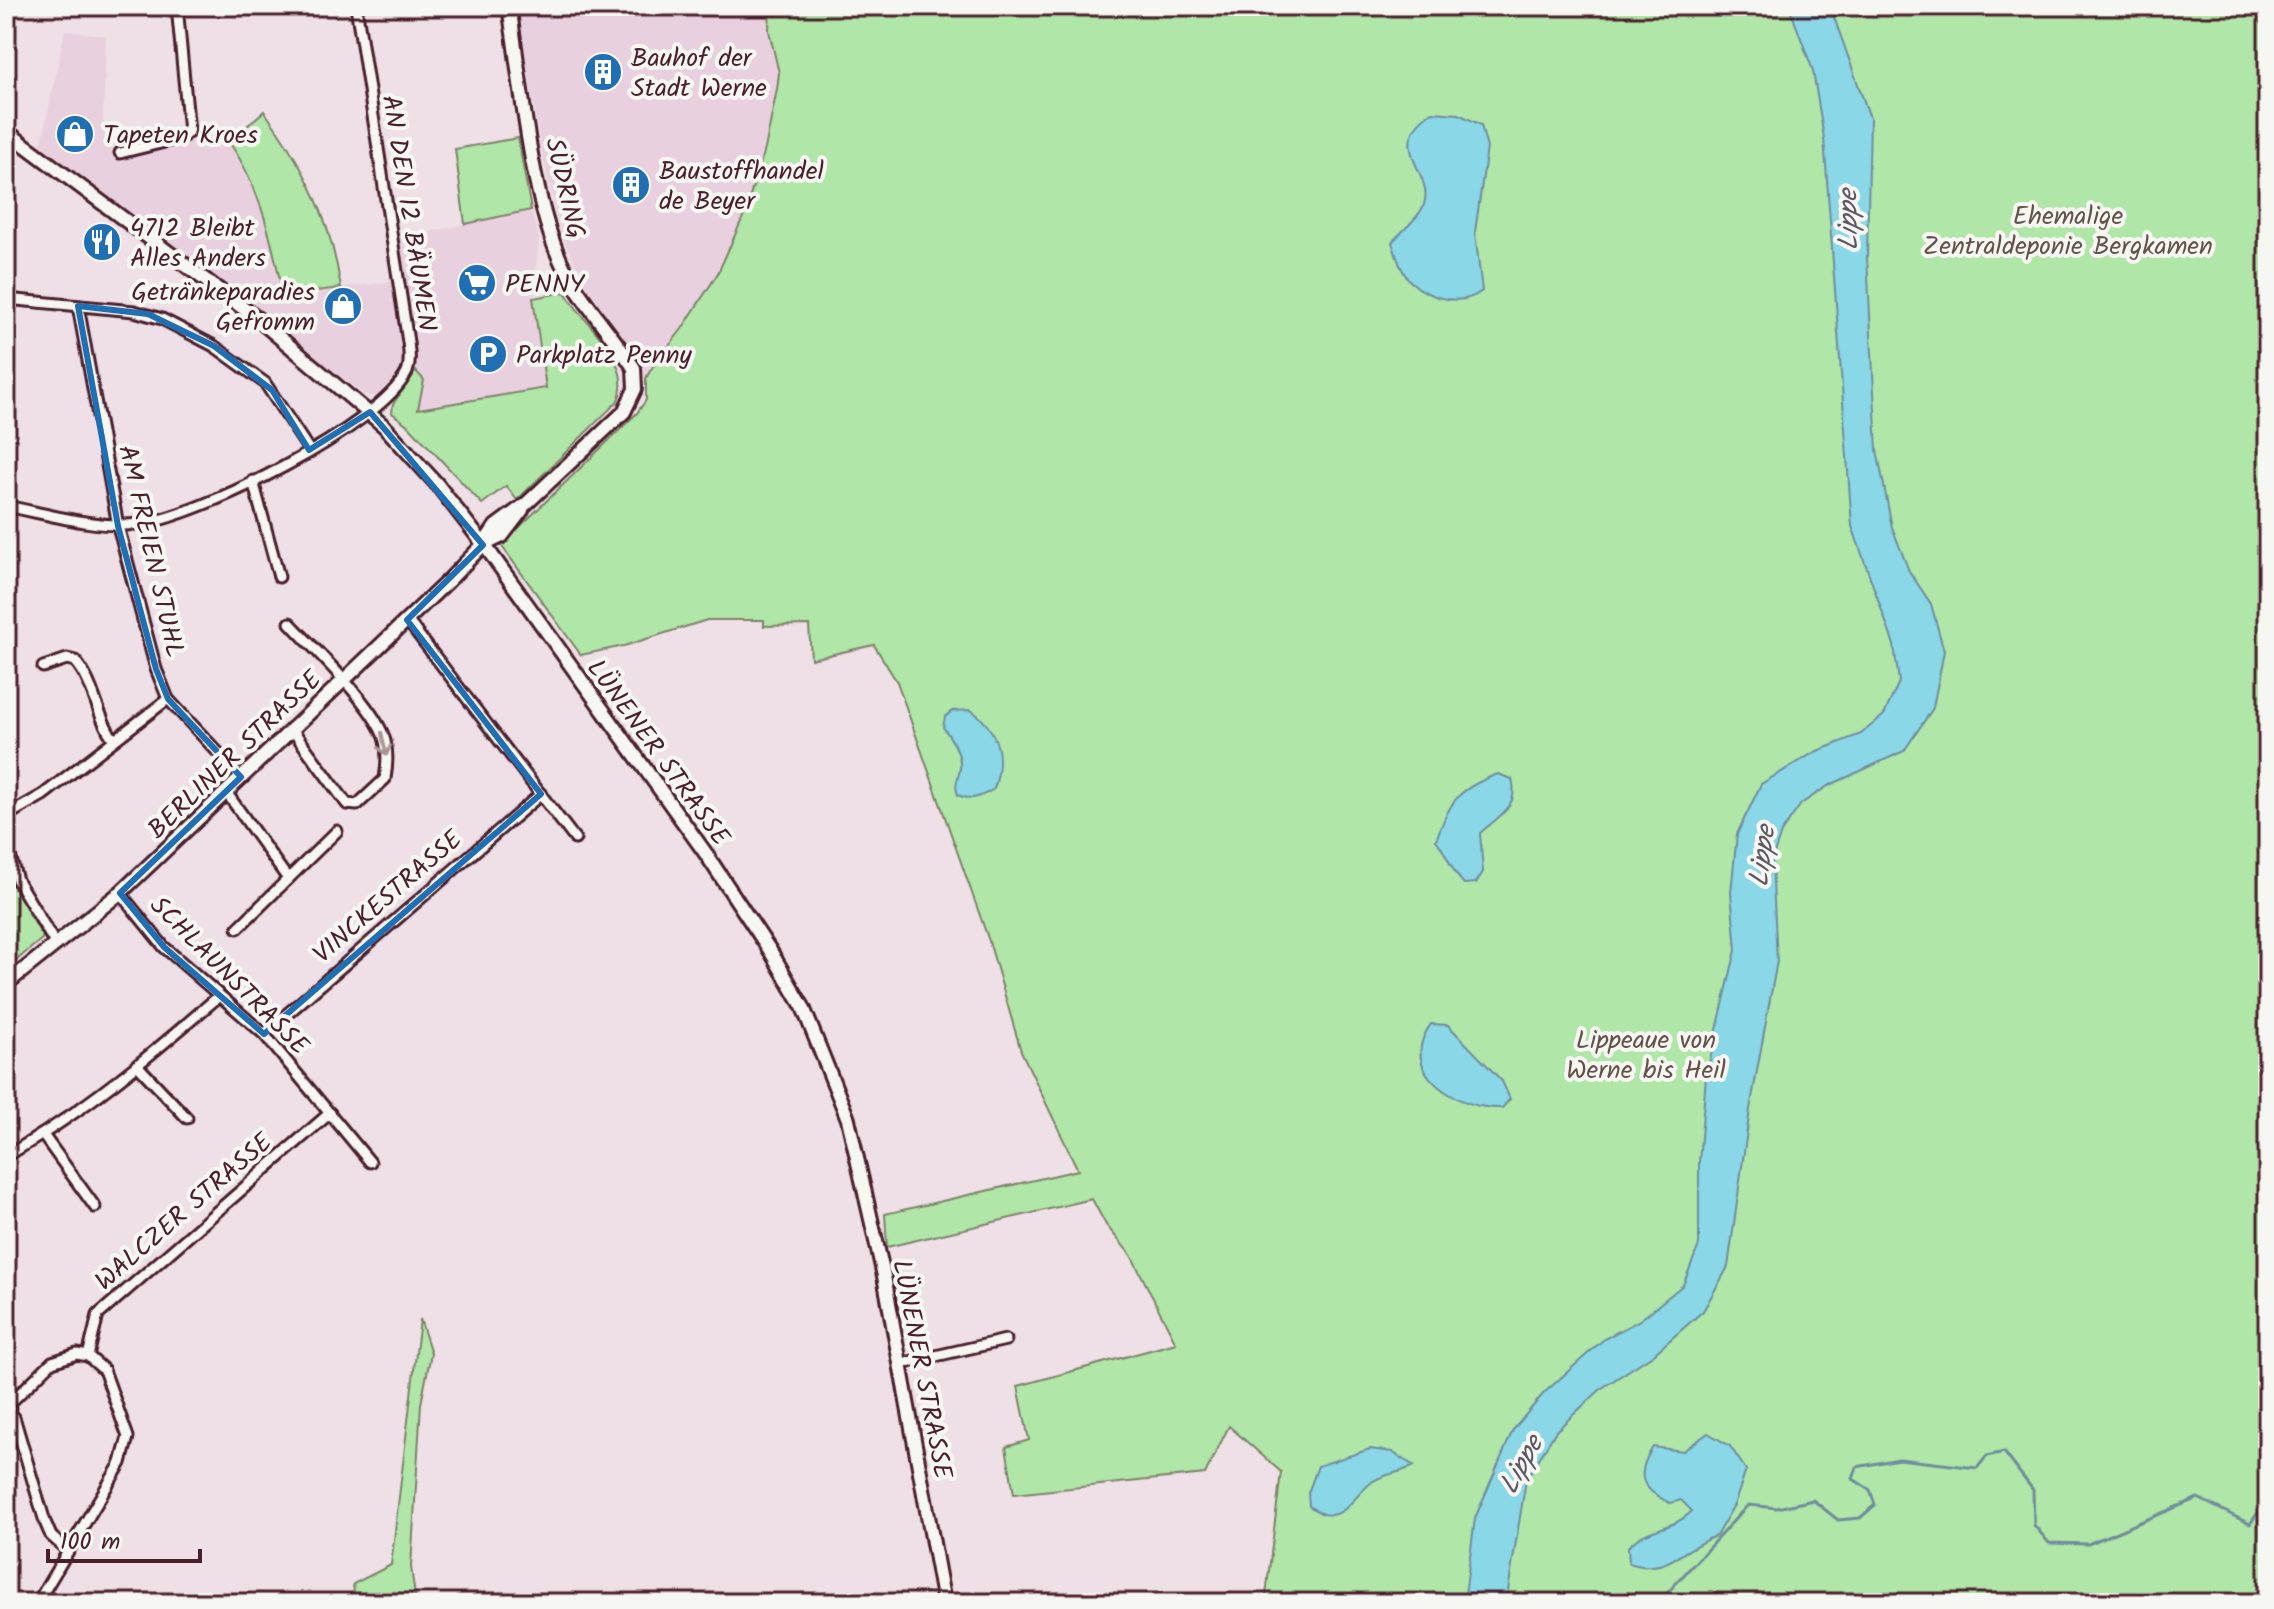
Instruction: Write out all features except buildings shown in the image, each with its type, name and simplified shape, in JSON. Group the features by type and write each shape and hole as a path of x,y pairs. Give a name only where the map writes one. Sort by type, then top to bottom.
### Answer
{"main road":[{"name":"SÜDRING","path":"483,545 496,526 526,504 624,412 633,399 636,379 627,357 585,305 563,266 546,221 509,6"},
{"name":"LÜNENER STRASSE","path":"6,131 269,328 370,412 436,483 704,851 803,1007 848,1119 900,1364 944,1603"},
{"name":"BERLINER STRASSE","path":"6,984 120,893 483,545"}],"street":[{"path":"120,153 181,138 189,132 177,6"},
{"name":"AN DEN 12 BÄUMEN","path":"118,526 189,513 356,426 399,383 410,360 356,6"},
{"path":"6,172 7,160"},
{"path":"6,299 148,314 214,346 272,390 309,450"},
{"name":"AM FREIEN STUHL","path":"78,306 118,526 144,629 168,699 241,777"},
{"path":"253,481 279,577"},
{"path":"6,506 118,526"},
{"path":"407,620 575,839"},
{"path":"290,623 343,679 385,741 387,767 380,787 357,805 347,804 291,728"},
{"path":"43,667 67,659 75,661 85,677 101,723 114,740"},
{"path":"6,816 43,795 168,699"},
{"path":"226,792 288,879"},
{"name":"VINCKESTRASSE","path":"264,1034 393,918 541,794"},
{"path":"238,928 337,831"},
{"path":"6,842 17,880 56,945"},
{"name":"SCHLAUNSTRASSE","path":"120,893 164,947 264,1034 370,1162"},
{"path":"6,1156 43,1135 138,1066 219,996"},
{"path":"138,1066 187,1118"},
{"name":"WALCZER STRASSE","path":"88,1356 98,1315 330,1113"},
{"path":"43,1135 95,1207"},
{"path":"900,1364 1006,1340"},
{"path":"37,1603 121,1463 128,1437 104,1370 88,1356 77,1354 52,1362 6,1408 14,1417 45,1522 60,1546 68,1551"}],"highlighted area":[{"path":"78,306 148,314 214,346 272,390 309,450 370,412 376,418 483,545 407,620 541,794 264,1034 164,947 120,893 241,777 168,699 156,669 118,526"}],"shaded area":[{"path":"517,6 775,6 790,118 762,234 646,378 634,352 593,301 561,234 541,149"},
{"path":"65,30 106,36 103,120 114,160 224,134 256,191 271,235 283,295 404,280 398,239 531,210 539,238 533,298 546,388 417,409 424,379 416,371 402,371 378,397 363,394 41,145"}],"green space":[{"name":"Lippeaue von Werne bis Heil","path":"770,6 2268,6 2268,1587 2257,1603 1265,1603 1281,1472 1229,1426 1205,1474 1014,1494 1006,1447 1029,1440 1018,1386 1176,1343 1131,1255 1106,1225 1092,1199 887,1247 885,1214 1078,1170 1021,1051 989,941 897,682 874,645 811,659 809,625 764,626 764,620 707,620 624,646 581,655 501,545 637,413 646,400 646,378 718,273 744,215 765,149 777,89 779,73 769,31"},
{"path":"264,111 292,153 314,195 330,239 341,288 283,295 270,235 257,197 229,142"},
{"path":"518,138 531,210 465,224 455,149"},
{"path":"565,292 614,358 621,387 617,402 517,500 506,486 482,504 410,427 392,413 393,404 416,371 424,380 418,409 546,388 533,298"},
{"path":"9,876 43,938 6,969 6,879"},
{"path":"420,1319 431,1353 421,1404 411,1567 416,1603 355,1603 353,1584 391,1565"}],"water":[{"name":"Lippe","path":"1789,6 1830,6 1870,118 1867,257 1877,450 1892,527 1909,571 1931,604 1944,651 1933,708 1904,751 1828,786 1801,804 1781,833 1772,860 1777,961 1750,1109 1728,1267 1703,1311 1654,1354 1602,1388 1556,1431 1526,1480 1506,1603 1464,1603 1475,1518 1513,1430 1544,1393 1604,1339 1640,1320 1683,1285 1699,1245 1699,1162 1706,1076 1736,950 1731,892 1737,834 1761,784 1815,752 1861,734 1884,715 1899,682 1894,645 1852,526 1824,138 1813,71"},
{"path":"1432,112 1459,114 1481,125 1487,148 1475,232 1482,291 1465,299 1437,297 1411,282 1392,242 1422,209 1424,184 1414,161 1411,137 1417,125"},
{"path":"971,710 993,735 999,766 994,789 981,796 967,798 958,795 958,753 943,727 945,717 952,711"},
{"path":"1498,774 1512,779 1513,797 1501,816 1480,833 1483,872 1476,883 1464,884 1436,840 1457,798 1473,785"},
{"path":"1431,1024 1448,1025 1502,1081 1510,1099 1502,1108 1468,1103 1437,1085 1426,1073 1421,1058 1422,1042"},
{"path":"1708,1433 1730,1446 1746,1470 1734,1505 1716,1536 1665,1563 1643,1566 1629,1563 1628,1547 1636,1540 1684,1518 1692,1511 1681,1500 1670,1503 1647,1487 1644,1466 1653,1447 1683,1451"},
{"path":"1370,1449 1392,1452 1414,1466 1376,1479 1337,1514 1320,1513 1309,1506 1308,1493 1318,1466"}],"waterway":[{"path":"1658,1603 1748,1505 1777,1508 1813,1500 1838,1520 1860,1518 1875,1505 1870,1490 1853,1479 1857,1467 1899,1459 1977,1468 1987,1456 2004,1452 2033,1490 2034,1525 2049,1543 2088,1544 2198,1498 2250,1524 2266,1501 2268,1490"}],"place":[{"name":"Bauhof der Stadt Werne","path":"603,72"},
{"name":"Tapeten Kroes","path":"75,134"},
{"name":"Baustoffhandel de Beyer","path":"631,185"},
{"name":"4712 Bleibt Alles Anders","path":"102,242"},
{"name":"PENNY","path":"477,283"},
{"name":"Getränkeparadies Gefromm","path":"343,306"},
{"name":"Parkplatz Penny","path":"488,354"}],"park label":[{"name":"Ehemalige Zentraldeponie Bergkamen","path":"2068,230"}]}
